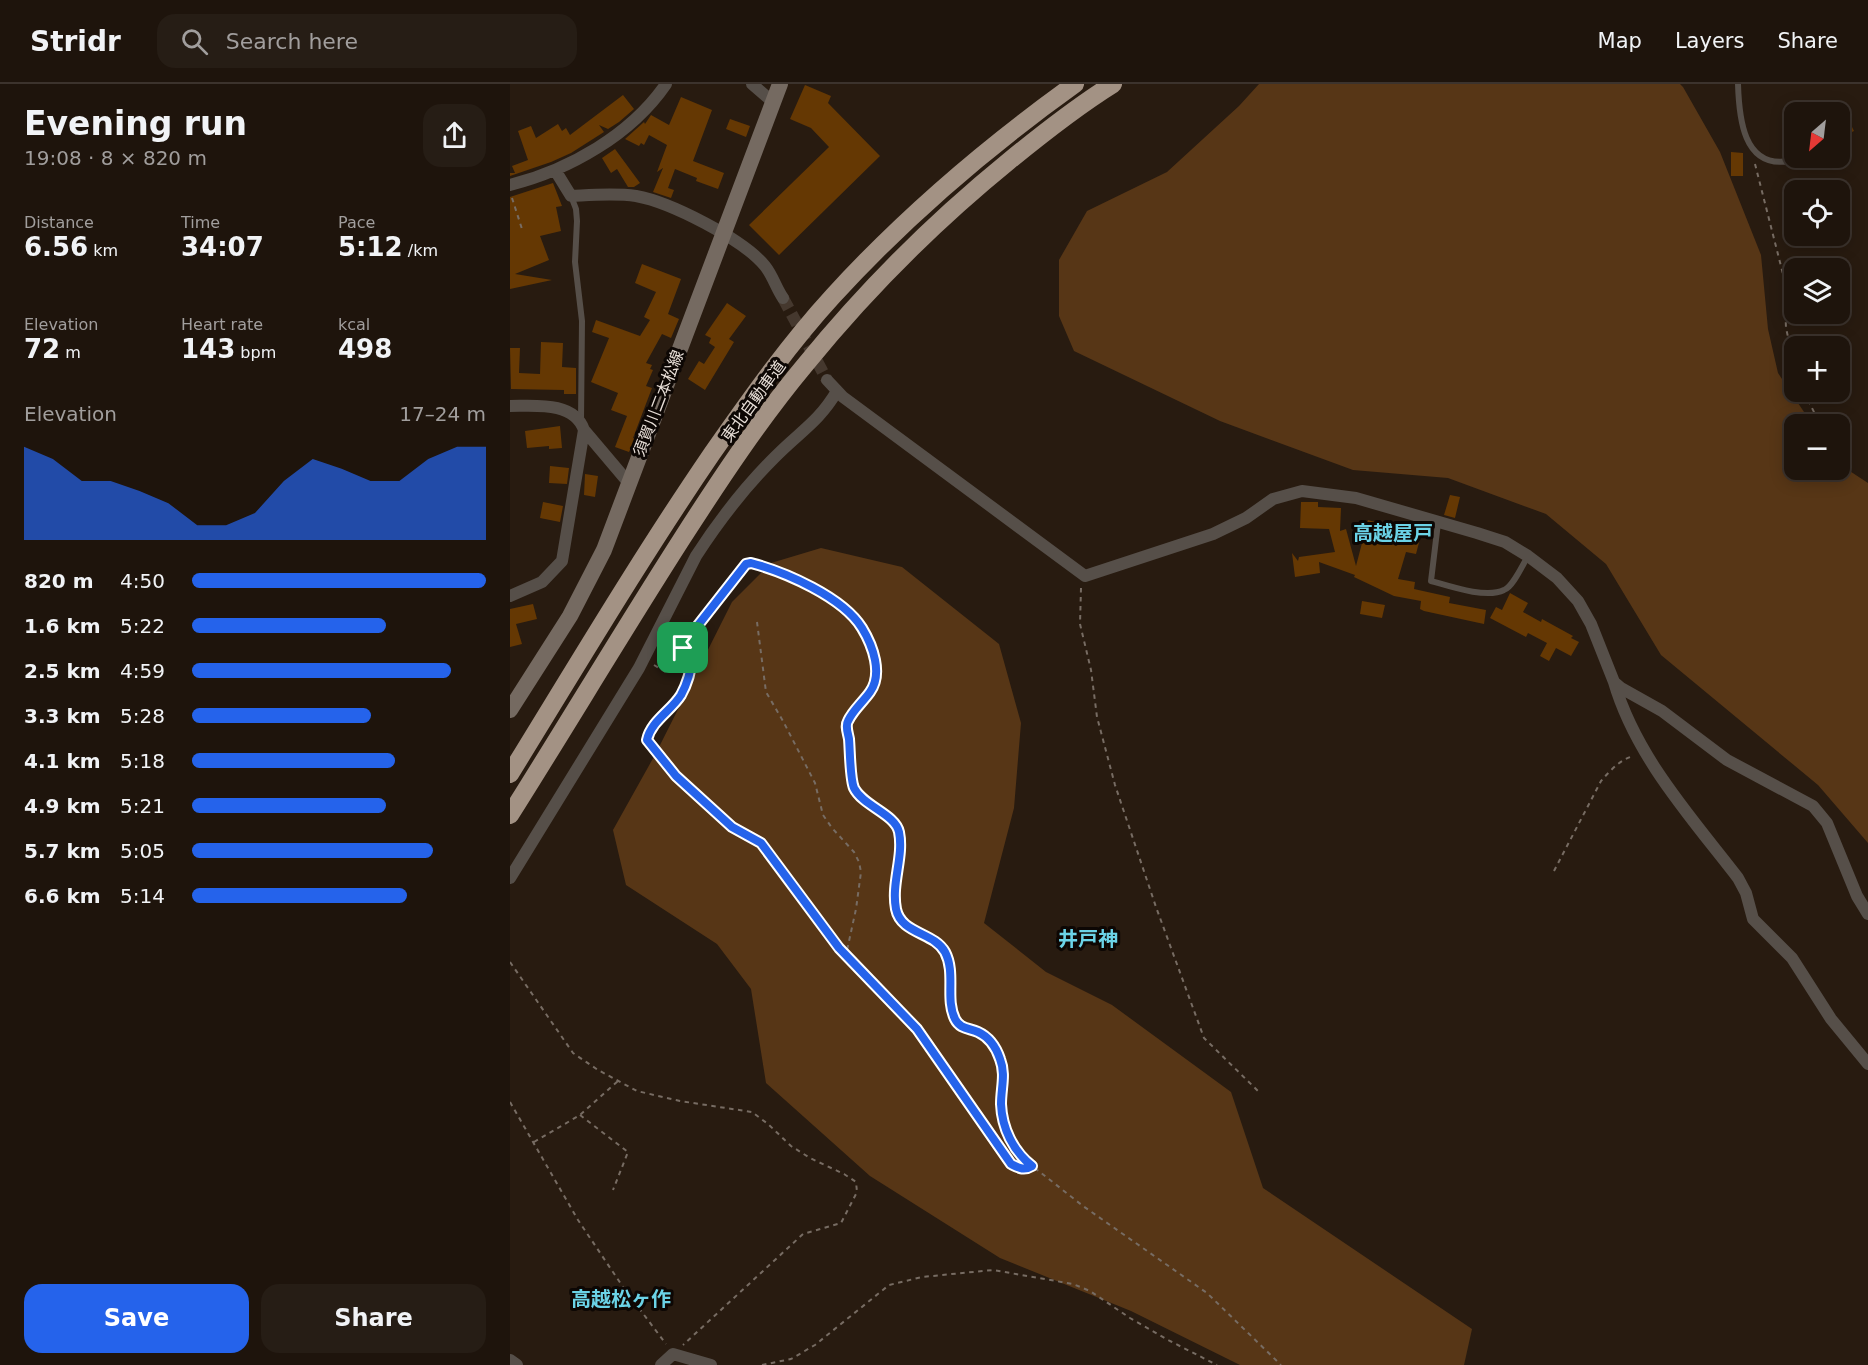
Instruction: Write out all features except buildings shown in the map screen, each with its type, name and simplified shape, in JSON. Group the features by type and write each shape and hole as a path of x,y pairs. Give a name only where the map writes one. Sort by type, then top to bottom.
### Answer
{"highway":[{"name":"東北自動車道","path":"510,774 685,494 737,417 831,297 904,222 972,162 1075,84"},
{"name":"東北自動車道","path":"510,815 702,508 754,431 804,366 850,312 920,238 986,179 1041,135 1113,84"}],"main road":[{"name":"須賀川二本松線","path":"510,710 570,616 604,550 780,84"}],"street":[{"path":"510,185 555,170 596,148 628,125 666,84"},
{"path":"752,84 773,102"},
{"path":"555,170 571,196 613,194 637,196 676,211 722,233 750,250 764,266 783,298"},
{"path":"827,380 843,397 1085,576 1213,534 1246,518 1273,499 1302,491 1356,498 1505,542 1528,556 1557,578 1578,601 1591,624 1623,711 1646,754 1689,815 1738,878 1746,893 1753,919 1792,958 1831,1019 1868,1064"},
{"path":"510,878 644,659 696,556 707,539 763,470 827,409 837,391"},
{"path":"510,406 549,406 565,410 582,425 628,482"},
{"path":"510,596 542,582 562,561 582,425"},
{"path":"1614,682 1662,711 1727,760 1813,806 1827,823 1857,896 1868,914"},
{"path":"661,1365 673,1354 711,1365"},
{"path":"510,1360 517,1365"}],"lane":[{"path":"1738,84 1739,111 1750,146 1764,158 1778,163 1784,162"},
{"path":"571,196 576,209 575,262 582,321 582,425"},
{"path":"1438,523 1431,580 1468,590 1490,592 1504,590 1510,585 1528,556"}],"path":[{"path":"1750,146 1784,278 1788,336"},
{"path":"510,192 522,229"},
{"path":"644,659 666,672 670,671 688,638 746,564 751,563 776,570 828,596 861,626 874,656 877,677 871,691 856,708 847,725 854,788 866,802 894,822 899,831 895,882 896,909 900,920 909,928 934,942 945,953 951,978 953,1014 960,1026 986,1036 997,1050 1003,1068 1001,1104 1005,1127 1013,1147 1032,1166 1083,1206 1207,1293 1281,1365"},
{"path":"1085,576 1081,587 1080,624 1091,670 1097,717 1115,785 1204,1038 1259,1092"},
{"path":"757,622 766,692 815,783 823,815 854,852 859,862 861,872 856,909 846,955"},
{"path":"683,648 692,658 692,670 680,696 648,731 647,740 676,776 732,827 761,843 846,955 917,1029 1011,1164 1024,1169 1032,1166"},
{"path":"1554,871 1601,781 1627,758 1646,754"},
{"path":"510,962 573,1053 637,1091 680,1101 752,1112 791,1146 856,1182 857,1192 841,1223 803,1234 673,1354 623,1287 578,1220 510,1102"},
{"path":"534,1142 580,1115 618,1081"},
{"path":"580,1115 628,1152 613,1190"},
{"path":"762,1365 791,1359 814,1345 889,1285 922,1277 993,1270 1073,1284 1090,1291 1130,1318 1217,1365"}],"shaded area":[{"path":"1259,84 1680,84 1683,87 1720,152 1761,255 1768,329 1778,373 1784,382 1784,402 1797,402 1805,414 1784,414 1784,480 1850,480 1850,471 1868,483 1868,843 1818,785 1661,655 1606,564 1546,514 1448,478 1353,470 1220,421 1074,351 1059,316 1059,260 1087,211 1167,172 1239,106"},
{"path":"821,548 902,567 999,644 1021,723 1014,808 984,923 1046,972 1112,1005 1231,1092 1263,1188 1472,1329 1464,1365 1240,1365 1131,1311 1000,1258 870,1176 766,1083 751,989 717,944 626,885 613,830 656,753 732,602 771,563"}],"tunnel":[{"path":"783,298 827,380"}],"district":[{"name":"高越屋戸","path":"1393,533"},
{"name":"井戸神","path":"1088,939"},
{"name":"高越松ヶ作","path":"621,1299"}],"route":[{"path":"751,563 776,570 828,596 861,626 874,656 877,677 871,691 856,708 847,725 854,788 866,802 894,822 899,831 895,882 896,909 900,920 941,947 948,961 951,978 951,1005 956,1022 960,1026 986,1036 997,1050 1003,1068 1001,1104 1005,1127 1013,1147 1032,1166 1028,1169 1011,1164 917,1029 839,948 761,843 732,827 676,776 647,740 648,731 680,696 692,670 692,658 683,648 688,638 746,564 751,563"}]}
